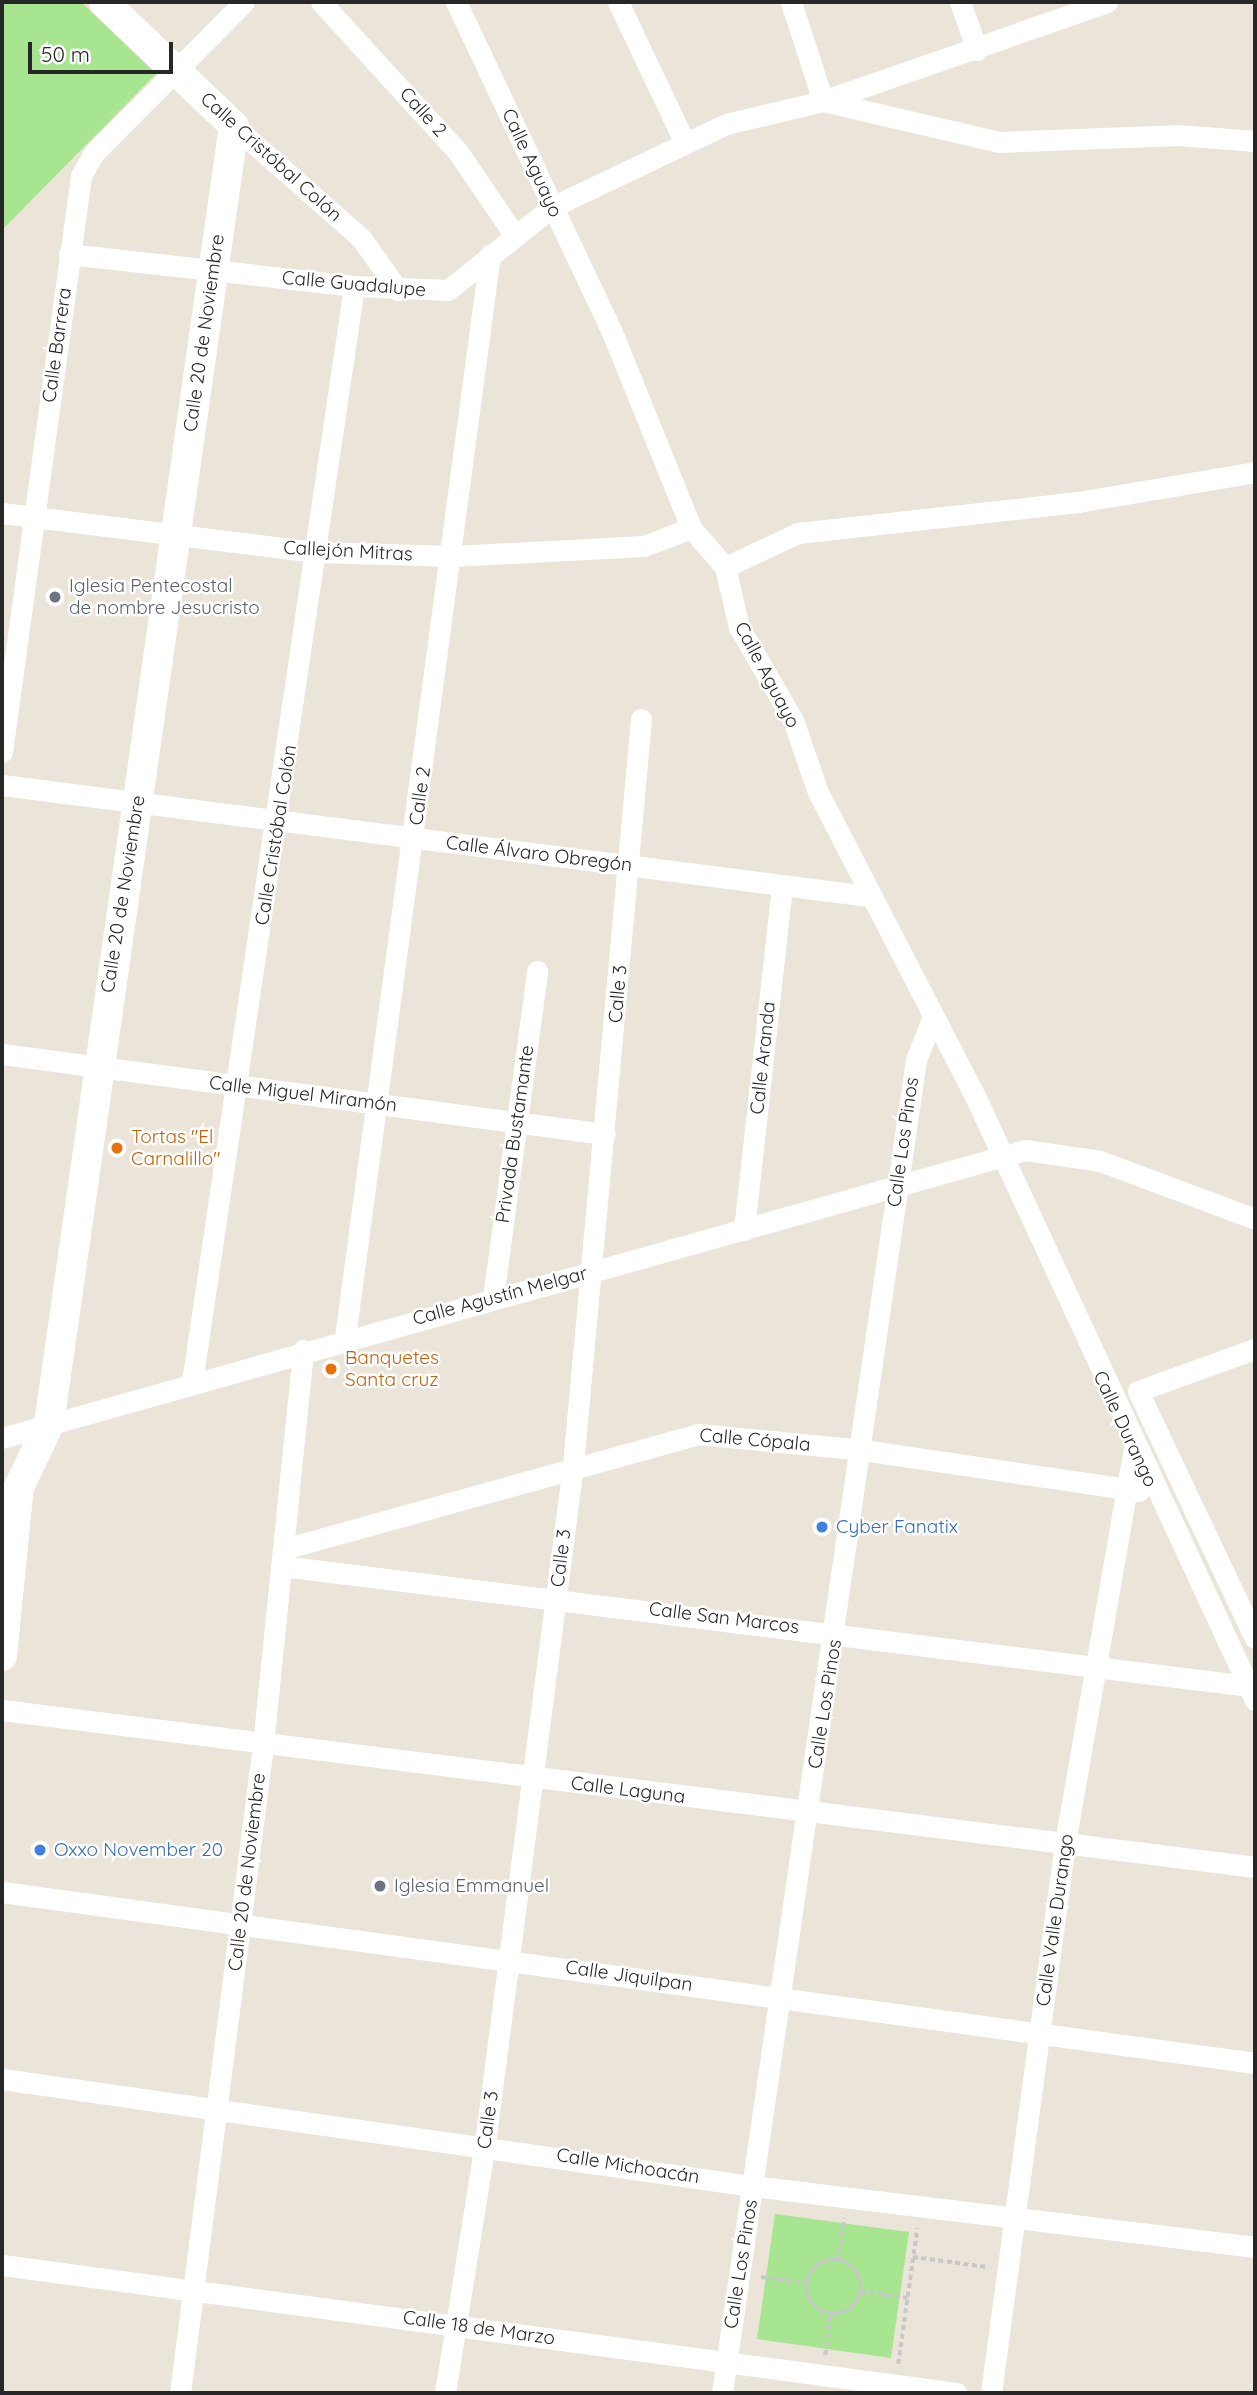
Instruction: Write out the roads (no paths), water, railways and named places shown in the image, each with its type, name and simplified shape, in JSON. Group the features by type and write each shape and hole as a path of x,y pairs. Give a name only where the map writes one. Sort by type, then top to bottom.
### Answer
{"street":[{"name":"Calle Cristóbal Colón","path":"104,2 234,126 366,244 398,290"},
{"name":"Calle Barrera","path":"2,752 69,254 85,165 244,2"},
{"name":"Calle 2","path":"321,2 458,152 513,233"},
{"name":"Calle Aguayo","path":"456,2 552,207 691,528 725,567 739,627 797,728 813,782 869,896 933,1016 1000,1156"},
{"path":"618,2 684,141"},
{"path":"791,2 823,101 999,142 1178,135 1255,141"},
{"path":"960,2 977,50"},
{"name":"Calle Guadalupe","path":"69,254 354,286 398,290 447,290 513,233 552,207 684,141 757,113 823,101 977,50 1107,2"},
{"name":"Calle 20 de Noviembre","path":"2,1656 19,1487 49,1424 97,1066 234,126"},
{"name":"Calle 2","path":"345,1337 453,556 490,255"},
{"name":"Calle Cristóbal Colón","path":"192,1382 279,821 354,286"},
{"path":"725,567 798,533 1078,502 1255,472"},
{"name":"Callejón Mitras","path":"2,513 175,537 317,552 453,556 644,546 691,528"},
{"name":"Calle 3","path":"444,2393 485,2143 573,1465 630,866 641,719"},
{"name":"Calle Álvaro Obregón","path":"2,785 782,887 869,896"},
{"name":"Calle Aranda","path":"744,1230 782,887"},
{"name":"Privada Bustamante","path":"493,1298 537,971"},
{"name":"Calle Los Pinos","path":"722,2393 779,1997 863,1450 915,1060 933,1016"},
{"name":"Calle Miguel Miramón","path":"2,1054 605,1134"},
{"name":"Calle Agustín Melgar","path":"2,1438 345,1337 744,1230 1000,1156 1050,1149 1077,1154 1255,1219"},
{"name":"Calle Durango","path":"1000,1156 1154,1493 1229,1651 1252,1693"},
{"path":"1229,1651 1255,1639 1138,1391 1255,1349"},
{"name":"Calle 20 de Noviembre","path":"180,2393 219,2109 263,1745 303,1350"},
{"name":"Calle Cópala","path":"283,1558 573,1465 698,1434 863,1450 1154,1493"},
{"name":"Calle Valle Durango","path":"990,2393 1016,2221 1065,1843 1124,1489 1134,1448"},
{"name":"Calle San Marcos","path":"283,1558 556,1598 836,1631 1252,1693"},
{"name":"Calle Laguna","path":"2,1710 533,1779 1255,1867"},
{"name":"Calle Jiquilpan","path":"2,1892 240,1922 1255,2063"},
{"name":"Calle Michoacán","path":"2,2079 485,2143 752,2186 1016,2221 1255,2247"},
{"name":"Calle 18 de Marzo","path":"2,2265 956,2393"}],"place":[{"name":"Iglesia Pentecostal de nombre Jesucristo","path":"55,597"},
{"name":"Tortas \"El Carnalillo\"","path":"117,1148"},
{"name":"Banquetes Santa cruz","path":"331,1369"},
{"name":"Cyber Fanatix","path":"822,1527"},
{"name":"Oxxo November 20","path":"40,1850"},
{"name":"Iglesia Emmanuel","path":"380,1886"}]}
